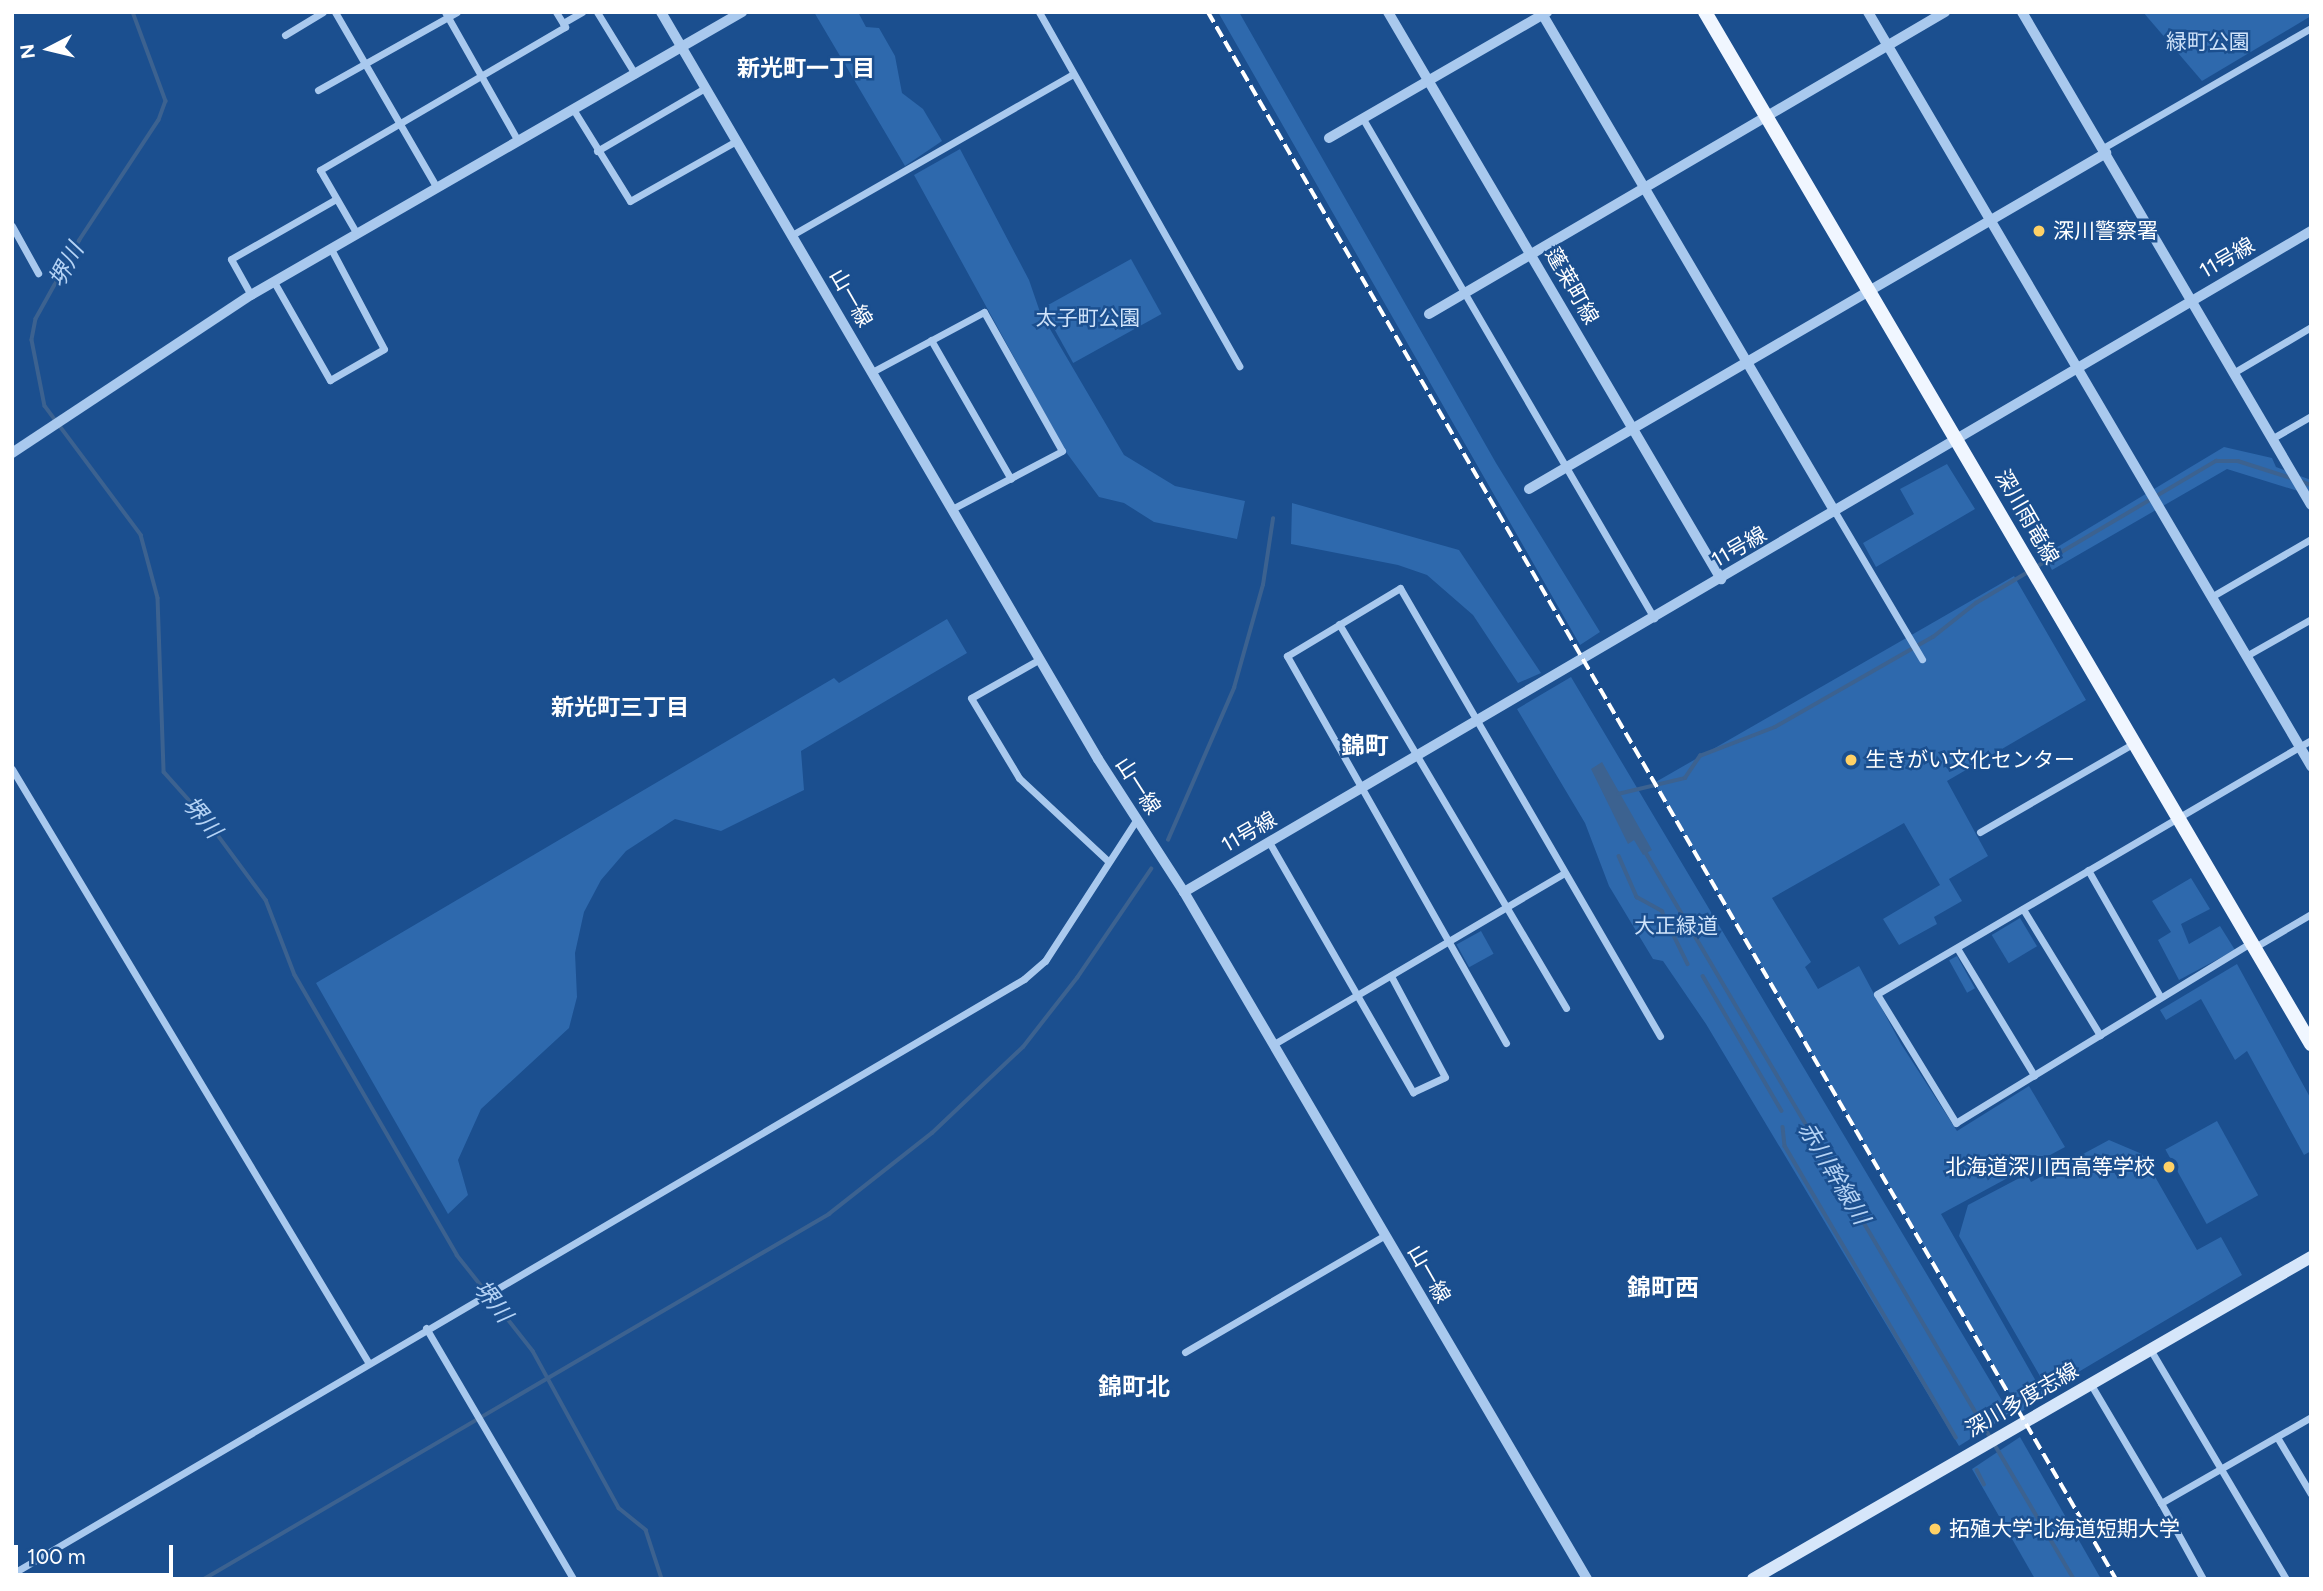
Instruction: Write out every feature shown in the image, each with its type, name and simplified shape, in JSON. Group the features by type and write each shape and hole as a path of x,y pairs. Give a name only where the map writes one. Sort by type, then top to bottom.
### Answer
{"main road":[{"name":"深川雨竜線","path":"1705,12 2311,1044"},
{"name":"深川多度志線","path":"1753,1579 2311,1257"}],"street":[{"path":"285,35 323,12"},
{"path":"335,12 437,188"},
{"path":"318,90 366,65 446,15 457,12"},
{"path":"358,234 320,170 565,27 556,12"},
{"path":"563,23 582,12"},
{"path":"597,12 635,74"},
{"name":"山一線","path":"661,12 1040,659 1275,1044 1587,1579"},
{"path":"12,453 67,414 251,295 742,12"},
{"path":"1039,12 1071,75 1239,366"},
{"name":"蓬莱町線","path":"1388,12 1721,579"},
{"path":"1868,12 2311,766"},
{"path":"1429,314 1945,12"},
{"path":"2022,12 2311,505"},
{"path":"1329,138 1543,13 1922,659"},
{"path":"446,15 518,141"},
{"path":"1529,489 2311,28"},
{"path":"792,235 1071,75"},
{"path":"597,151 705,88"},
{"path":"573,109 629,201 736,141"},
{"path":"1363,119 1654,618"},
{"path":"251,295 231,259 336,199"},
{"path":"12,226 38,273"},
{"name":"11号線","path":"1184,892 1959,442 2192,301 2309,236"},
{"path":"274,282 330,380 384,349 331,249"},
{"path":"872,372 984,312 1062,451 951,509"},
{"path":"2233,373 2311,327"},
{"path":"931,340 1011,479"},
{"path":"2273,438 2311,416"},
{"path":"2211,597 2311,539"},
{"path":"1506,1043 1287,656 1400,588 1661,1036"},
{"path":"2246,656 2311,619"},
{"path":"1339,624 1566,1008"},
{"path":"1040,659 971,698 1019,778 1108,861"},
{"path":"2311,740 1877,994 1956,1123 2160,996 2311,914"},
{"path":"1980,832 2134,743"},
{"path":"12,769 368,1362"},
{"path":"12,1574 473,1300 1024,979 1045,961 1137,819"},
{"path":"1269,842 1359,994 1413,1092 1445,1077 1391,976"},
{"path":"2088,870 2160,996"},
{"path":"1275,1044 1564,873"},
{"path":"2023,909 2100,1035"},
{"path":"1957,948 2034,1075"},
{"path":"1185,1352 1385,1235"},
{"path":"426,1328 573,1579"},
{"path":"2150,1349 2223,1467 2286,1579"},
{"path":"2090,1383 2203,1579"},
{"path":"2161,1503 2311,1417"},
{"path":"2277,1437 2311,1494"}],"green space":[{"path":"814,12 858,12 866,27 879,28 895,56 902,93 923,109 942,141 905,166"},
{"path":"1218,12 1239,12 1496,463 1600,632 1580,645"},
{"name":"緑町公園","path":"2143,12 2311,12 2311,16 2202,81"},
{"path":"960,149 1029,280 1040,312 1124,455 1175,486 1245,501 1237,539 1154,522 1124,503 1099,497 1066,452 914,175"},
{"name":"太子町公園","path":"1131,259 1162,314 1073,363 1043,308"},
{"path":"2224,447 2272,458 2276,467 2311,480 2311,495 2227,469 2052,570 2044,555"},
{"path":"1947,464 1975,509 1876,567 1863,543 1914,514 1900,489"},
{"path":"1292,503 1459,550 1541,673 1518,683 1473,615 1427,575 1398,565 1291,544"},
{"path":"2014,576 2086,700 1947,781 1988,856 1949,879 1962,901 1934,917 1937,924 1899,945 1883,919 1940,885 1904,823 1772,898 1811,962 1805,967 1818,989 1859,966 1901,1044 1957,1131 2029,1086 2065,1147 1941,1214 2045,1397 2021,1412 1654,783"},
{"path":"947,619 967,653 801,751 804,790 721,831 675,819 626,851 601,880 584,912 575,953 577,997 569,1028 481,1109 458,1160 468,1195 448,1214 316,983 834,678 839,683"},
{"name":"大正緑道","path":"1571,677 2010,1414 1959,1446 1706,1024 1663,961 1653,959 1609,886 1585,823 1517,709"},
{"path":"2191,878 2210,909 2181,924 2189,944 2220,926 2235,950 2179,980 2158,940 2171,932 2152,901"},
{"path":"2020,918 2037,946 2009,963 1992,935"},
{"path":"1481,931 1494,954 1469,967 1457,945"},
{"path":"1957,956 1975,988 1967,993 1949,960"},
{"path":"2237,964 2311,1099 2311,1151 2304,1155 2247,1051 2235,1060 2201,999 2166,1020 2160,1010"},
{"path":"2217,1121 2258,1195 2207,1224 2165,1150"},
{"path":"2109,1140 2142,1154 2197,1250 2221,1237 2242,1275 2048,1390 1959,1236 1968,1205 2027,1174 2031,1182"},
{"path":"2020,1437 2101,1579 2035,1579 1972,1469"}],"shaded area":[{"path":"1602,762 1652,850 1643,855 1634,840 1628,844 1591,769"}],"waterway":[{"name":"堺川","path":"133,12 166,101 159,120 80,240 36,319 32,340 45,406 141,535 158,598 164,772 206,819 266,900 295,975 457,1255 533,1351 619,1508 646,1530 662,1579"},
{"path":"2036,567 2216,461 2238,461 2291,478"},
{"path":"2301,481 2311,485"},
{"path":"1168,840 1234,688 1263,585 1273,519"},
{"path":"1618,794 1685,778 1700,756 1775,727 1933,637 1976,603 2030,571"},
{"name":"赤川幹線川","path":"1645,851 2074,1579"},
{"path":"1619,856 1637,897 1662,911 1688,964"},
{"path":"204,1579 829,1214 932,1133 1023,1047 1077,978 1151,869"},
{"path":"1703,976 1782,1111"},
{"path":"1783,1127 1785,1146 1956,1437"},
{"path":"1977,1470 1984,1484"}],"railway":[{"path":"1208,12 2116,1579"}],"place":[{"name":"深川警察署","path":"2039,231"},
{"name":"生きがい文化センター","path":"1851,760"},
{"name":"北海道深川西高等学校","path":"2169,1167"},
{"name":"拓殖大学北海道短期大学","path":"1935,1529"}],"district":[{"name":"新光町一丁目","path":"806,68"},
{"name":"新光町三丁目","path":"620,707"},
{"name":"錦町","path":"1365,746"},
{"name":"錦町西","path":"1663,1288"},
{"name":"錦町北","path":"1134,1387"}]}
